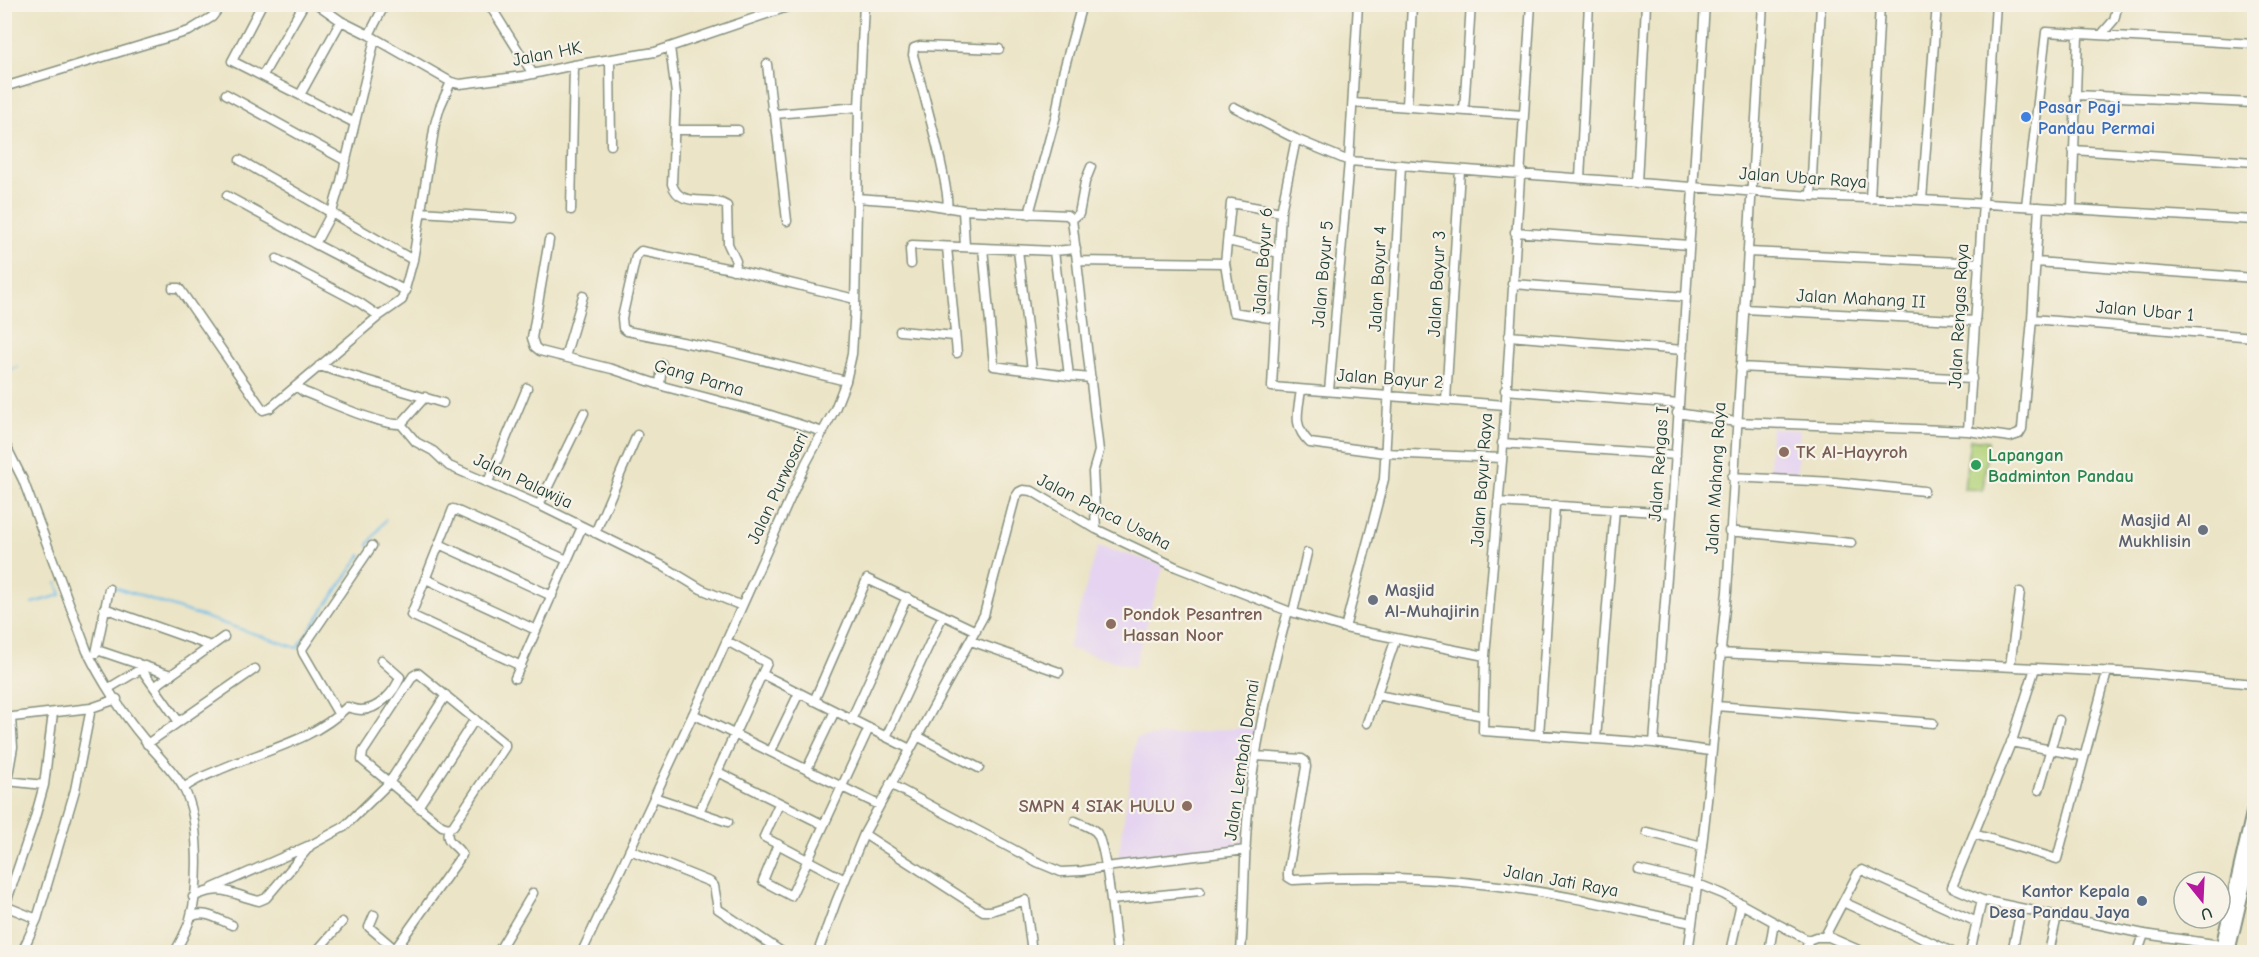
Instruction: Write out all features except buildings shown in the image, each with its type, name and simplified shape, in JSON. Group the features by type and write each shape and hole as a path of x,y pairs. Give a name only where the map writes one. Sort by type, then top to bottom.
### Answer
{"street":[{"path":"4,87 189,31 212,17 222,4"},
{"path":"262,4 232,61 264,75 355,123"},
{"path":"264,75 304,4"},
{"path":"173,288 179,288 263,410 268,409 379,316 402,300 406,291 421,212 435,124 451,82 341,21 317,4"},
{"path":"315,244 332,212 355,123 372,37 385,4"},
{"path":"489,4 533,74"},
{"name":"Jalan HK","path":"451,82 471,83 533,74 655,52 796,4"},
{"name":"Jalan Purwosari","path":"582,952 846,381 852,354 855,299 858,107 864,4"},
{"path":"1029,214 1056,115 1063,73 1082,4"},
{"name":"Jalan Bayur 5","path":"1329,391 1349,161 1358,4"},
{"path":"1407,106 1412,4"},
{"path":"1464,110 1471,4"},
{"name":"Jalan Bayur Raya","path":"1484,716 1485,656 1502,458 1531,4"},
{"path":"1580,179 1588,4"},
{"path":"1637,183 1646,4"},
{"name":"Jalan Rengas I","path":"1654,743 1672,513 1677,413 1680,404 1705,4"},
{"name":"Jalan Mahang Raya","path":"1688,952 1698,884 1726,592 1762,4"},
{"path":"1811,196 1821,4"},
{"path":"1870,199 1880,4"},
{"path":"1922,200 1937,4"},
{"name":"Jalan Rengas Raya","path":"1968,431 1996,4"},
{"path":"2101,35 2114,20 2118,4"},
{"path":"300,95 341,21"},
{"path":"2026,206 2044,34 2047,32 2254,44"},
{"path":"2072,208 2078,35"},
{"path":"947,208 949,203 945,179 913,50 920,46 999,49"},
{"path":"670,47 676,94 672,170 674,191 684,199 719,201 727,206 728,244 736,261 733,270"},
{"path":"610,59 611,145"},
{"path":"766,64 772,108 775,114 787,221"},
{"path":"572,210 574,65"},
{"path":"226,94 346,161"},
{"path":"2075,95 2254,103"},
{"path":"1353,103 1523,115"},
{"path":"775,114 858,107"},
{"name":"Jalan Ubar Raya","path":"1234,107 1296,139 1349,161 1811,196 2072,208 2254,220"},
{"path":"675,130 738,130"},
{"name":"Jalan Bayur 6","path":"1272,387 1281,212 1296,139"},
{"path":"2073,150 2254,162"},
{"path":"240,160 412,260"},
{"name":"Jalan Bayur 4","path":"1345,628 1384,479 1401,165"},
{"path":"1072,219 1079,214 1085,182 1091,167"},
{"name":"Jalan Bayur 3","path":"1446,400 1460,170"},
{"path":"227,196 406,291"},
{"path":"856,198 913,202 963,210 1067,215 1072,219 1099,451 1093,472 1096,529"},
{"path":"1276,320 1233,312 1225,263 1230,203 1281,212"},
{"path":"1677,413 1736,422 1968,431 2010,437 2019,434 2022,429 2032,319 2039,207"},
{"path":"963,210 965,247"},
{"path":"421,212 513,218"},
{"path":"1515,232 1689,245"},
{"name":"Gang Parna","path":"549,240 532,342 540,351 612,369 823,432"},
{"path":"1228,241 1279,253"},
{"path":"911,264 910,247 912,245 1054,252 1076,249"},
{"path":"947,247 957,353"},
{"path":"983,248 994,366 1091,378"},
{"path":"1018,250 1032,370"},
{"path":"846,381 722,350 637,333 623,328 622,318 636,256 641,251 855,299"},
{"path":"1054,252 1069,376"},
{"path":"1748,252 1979,263"},
{"path":"277,259 360,303 379,316"},
{"path":"1077,261 1225,263"},
{"path":"2036,262 2254,278"},
{"path":"1512,284 1686,297"},
{"path":"566,357 583,296"},
{"name":"Jalan Mahang II","path":"1744,309 1976,321"},
{"name":"Jalan Ubar 1","path":"2032,319 2254,337"},
{"path":"900,331 955,336"},
{"path":"1509,336 1683,350"},
{"path":"660,385 662,364"},
{"path":"319,366 442,403"},
{"path":"1740,368 1972,379"},
{"path":"296,386 304,392 393,425 400,424 425,398"},
{"path":"488,482 527,387"},
{"name":"Jalan Bayur 2","path":"1272,387 1504,405"},
{"path":"1301,390 1297,420 1302,435 1310,443 1385,453 1502,458"},
{"path":"1505,390 1680,404"},
{"path":"539,505 584,413"},
{"name":"Jalan Palawija","path":"400,424 416,442 433,451 449,466 539,505 663,566 701,589 742,606"},
{"path":"595,533 637,435"},
{"path":"4,442 22,480 94,666 131,723 184,788 197,835 191,917 175,952"},
{"path":"1502,443 1676,455"},
{"path":"1732,477 1835,482 1924,491"},
{"name":"Jalan Panca Usaha","path":"818,952 864,834 984,615 1018,492 1028,490 1036,493 1096,529 1176,567 1291,612 1345,628 1485,656"},
{"path":"1498,502 1672,513"},
{"path":"1539,735 1555,505"},
{"path":"521,666 411,615 453,509 567,560"},
{"path":"1596,738 1614,509"},
{"path":"515,678 582,527"},
{"path":"1729,531 1851,543"},
{"path":"440,544 552,596"},
{"path":"339,715 302,648 372,546"},
{"name":"Jalan Lembah Damai","path":"1241,952 1246,850 1256,756 1274,658 1291,612 1307,553"},
{"path":"426,579 536,630"},
{"path":"814,700 867,579 976,631"},
{"path":"94,666 109,589"},
{"path":"2010,666 2020,592"},
{"path":"851,720 907,597"},
{"path":"104,608 212,646"},
{"path":"886,737 943,615"},
{"path":"154,687 224,637"},
{"path":"1367,723 1396,638"},
{"path":"699,812 767,663 727,641"},
{"path":"970,641 1059,672"},
{"path":"97,650 171,675"},
{"path":"1719,653 2010,666 2254,684"},
{"path":"184,788 213,772 312,733 347,707 359,710 375,707 390,694 400,677 381,660"},
{"path":"109,688 139,666"},
{"path":"139,666 179,722"},
{"path":"2035,668 2011,742 1952,887 1982,900 2223,950"},
{"path":"147,744 255,669"},
{"path":"1974,834 2056,859 2082,756 2107,672"},
{"path":"393,952 462,855 447,840 446,835 505,747 504,741 421,673 414,676 407,685 362,756 362,760 442,826 449,828"},
{"path":"762,674 910,749"},
{"path":"771,751 799,693"},
{"path":"193,897 311,845 344,827 388,783 446,695"},
{"path":"1377,695 1484,716 1483,731 1596,738 1710,750"},
{"path":"44,785 6,785 13,747 8,718 91,708 117,699"},
{"path":"1716,706 1933,723"},
{"path":"22,952 37,919 75,790 91,708"},
{"path":"807,769 835,711"},
{"path":"37,919 4,907 44,785 53,713"},
{"path":"693,714 736,733 879,805"},
{"path":"418,807 476,719"},
{"path":"2039,790 2060,720"},
{"path":"778,844 763,881 791,896 868,728"},
{"path":"917,736 979,768"},
{"path":"2011,742 2082,756"},
{"name":"Jalan Jati Raya","path":"1256,756 1305,761 1306,767 1288,877 1293,879 1424,879 1499,886 1573,898 1692,923"},
{"path":"718,772 824,825"},
{"path":"890,784 1037,862 1061,872 1246,850"},
{"path":"654,797 728,822"},
{"path":"779,804 764,837 845,880"},
{"path":"2223,950 2254,804"},
{"path":"1075,821 1097,833 1111,900 1117,952"},
{"path":"1647,832 1702,846"},
{"path":"864,834 983,911 991,911 1025,900 1032,952"},
{"path":"210,890 225,890 259,901 266,898 311,845"},
{"path":"2223,950 2254,845"},
{"path":"630,850 710,882 714,886 718,909 782,952"},
{"path":"1639,870 1698,884 1741,903 1809,940 1825,936 1863,952"},
{"path":"1825,936 1858,873 1865,871 1977,922"},
{"path":"1111,900 1200,891"},
{"path":"498,952 533,893"},
{"path":"1970,952 1982,900"},
{"path":"1843,902 1952,952"},
{"path":"1731,952 1741,903"},
{"path":"2012,952 2021,909"},
{"path":"191,917 203,914 232,925"},
{"path":"374,915 369,927 390,945 393,952"},
{"path":"2049,952 2056,916"},
{"path":"316,952 342,922"},
{"path":"1769,952 1774,922"},
{"path":"2138,952 2144,934"},
{"path":"1806,952 1809,940"}],"shaded area":[{"name":"TK Al-Hayyroh","path":"1771,428 1800,430 1797,475 1769,474"},
{"name":"Pondok Pesantren Hassan Noor","path":"1098,546 1164,565 1134,667 1068,648"},
{"name":"SMPN 4 SIAK HULU","path":"1258,726 1242,847 1118,859 1136,738"}],"green space":[{"name":"Lapangan Badminton Pandau","path":"1970,439 1988,441 1983,490 1964,489"}],"waterway":[{"path":"4,372 18,367"},
{"path":"368,545 386,519"},
{"path":"114,587 297,648 361,555"},
{"path":"32,603 61,595 57,583"}],"place":[{"name":"Pasar Pagi Pandau Permai","path":"2026,117"},
{"name":"TK Al-Hayyroh","path":"1784,452"},
{"name":"Lapangan Badminton Pandau","path":"1976,465"},
{"name":"Masjid Al Mukhlisin","path":"2203,530"},
{"name":"Masjid Al-Muhajirin","path":"1373,600"},
{"name":"Pondok Pesantren Hassan Noor","path":"1111,624"},
{"name":"SMPN 4 SIAK HULU","path":"1187,806"},
{"name":"Kantor Kepala Desa Pandau Jaya","path":"2142,901"}]}
